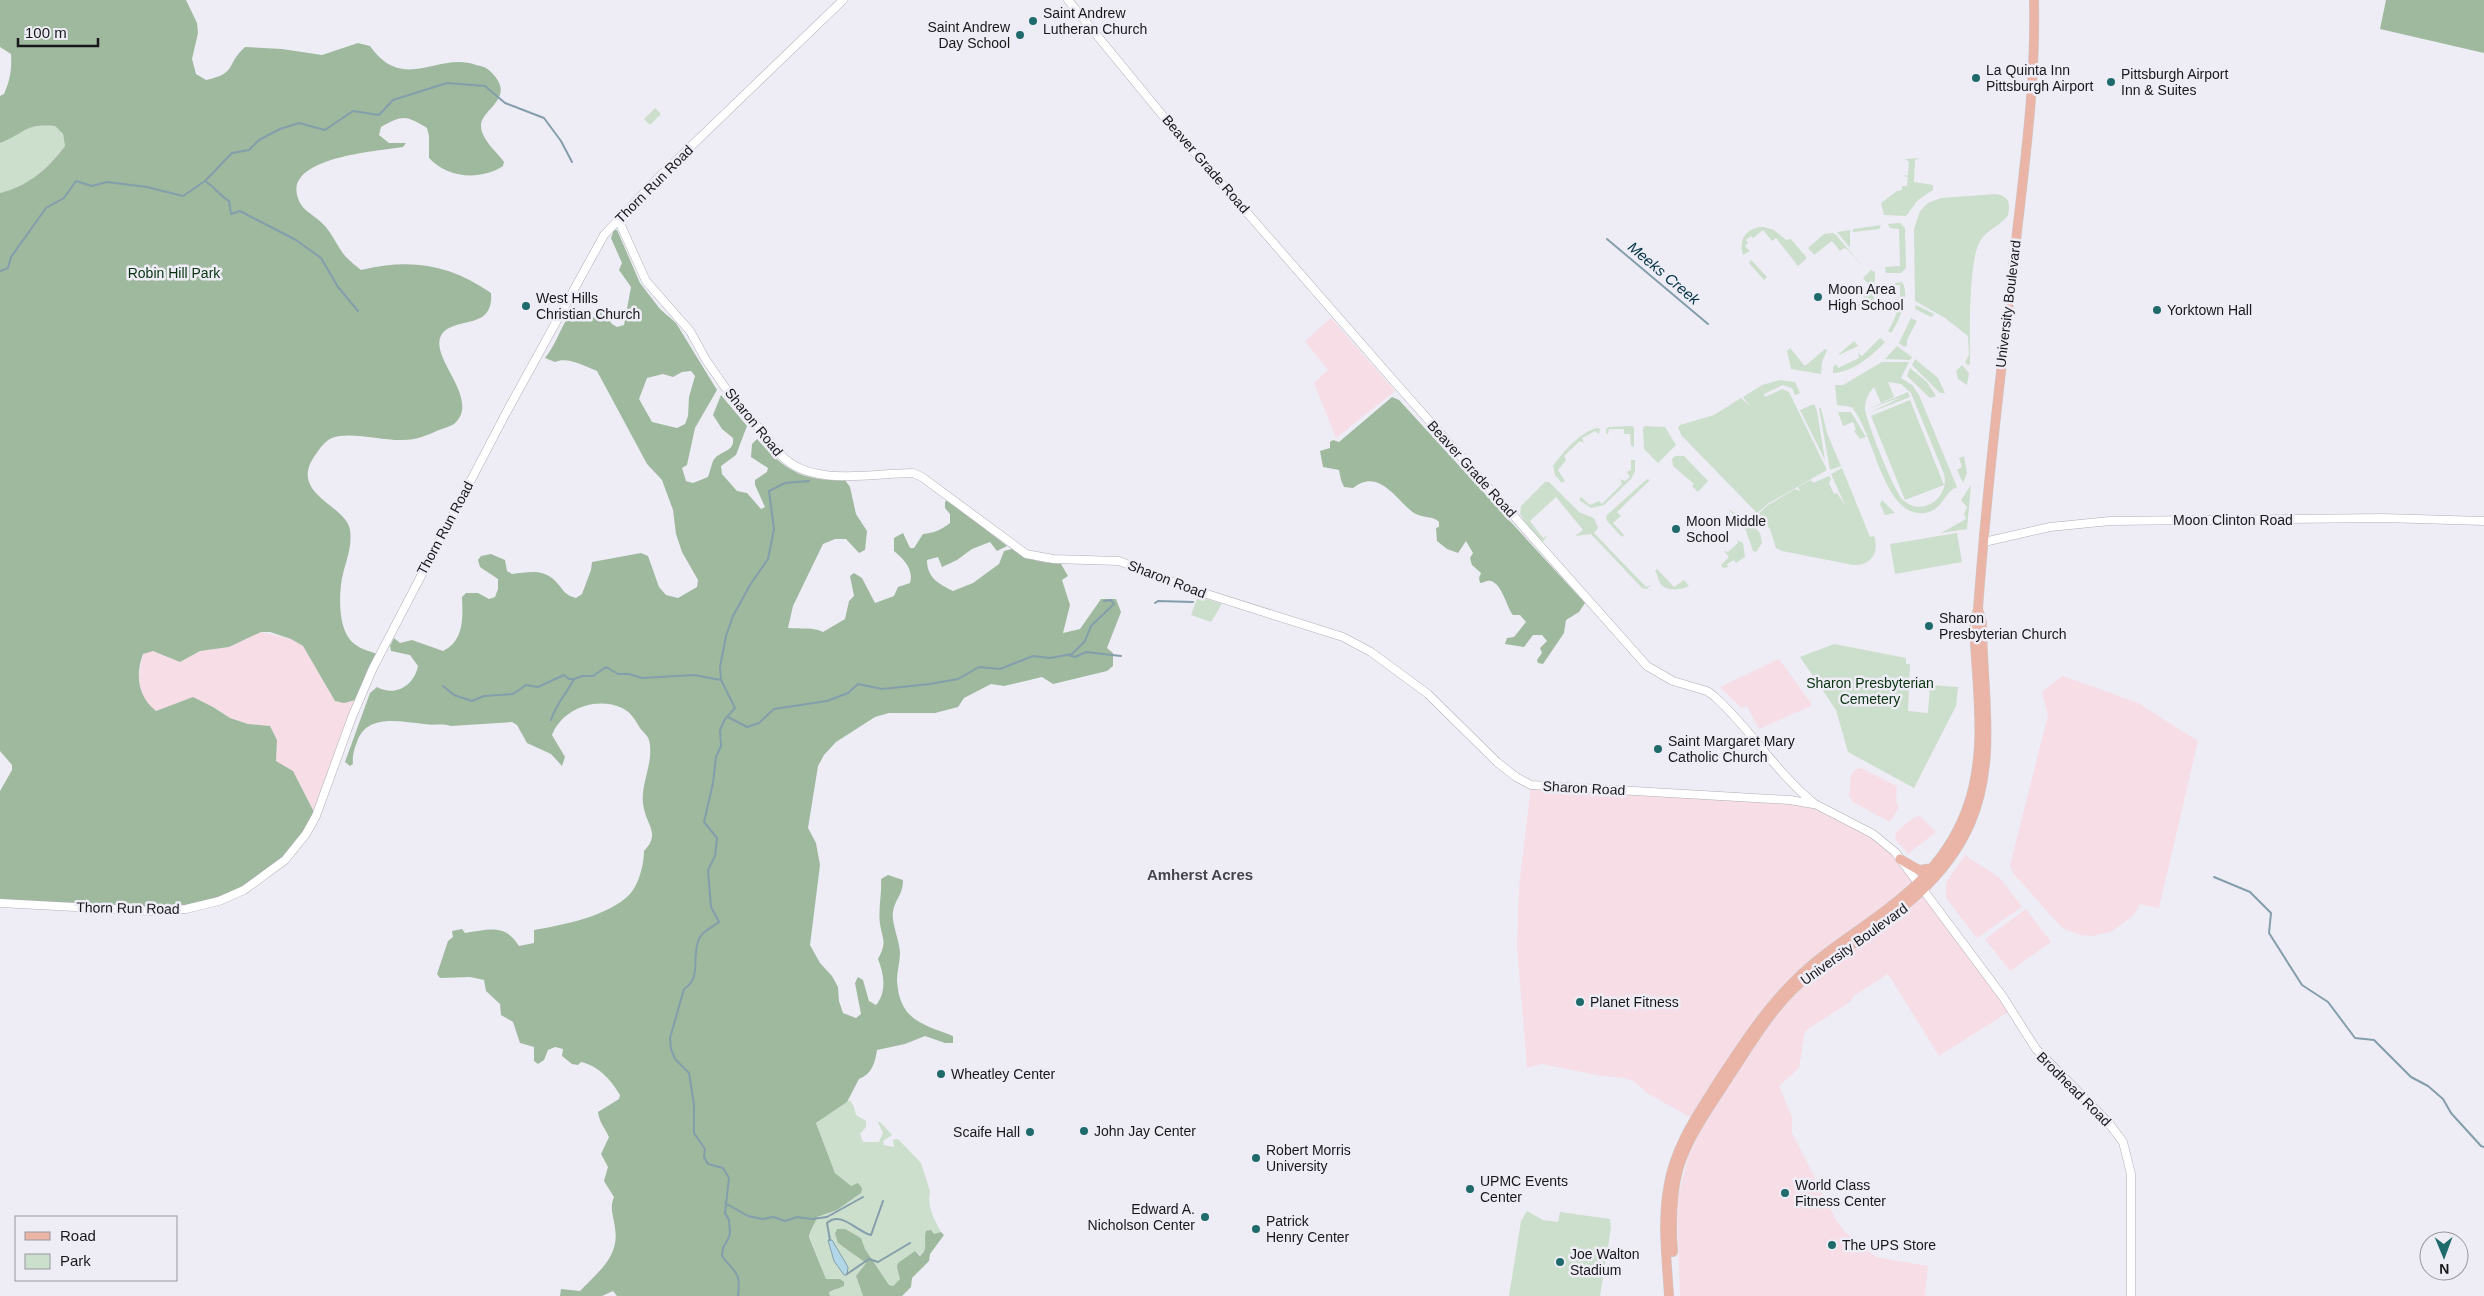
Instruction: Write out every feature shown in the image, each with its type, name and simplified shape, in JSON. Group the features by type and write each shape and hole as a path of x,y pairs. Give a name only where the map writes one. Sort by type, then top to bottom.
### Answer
{"main road":[{"name":"University Boulevard","path":"1675,1296 1671,1223 1674,1190 1683,1156 1700,1122 1758,1033 1789,994 1810,975 1903,908 1921,888 1959,827 1976,777 1979,730 1974,623 1978,609 1996,409 2031,105 2035,37 2034,0"},
{"name":"University Boulevard","path":"1669,1296 1665,1224 1668,1189 1676,1156 1691,1125 1754,1028 1779,996 1820,958 1921,888 1942,871 1959,847 1975,812 1984,777 1987,743 1982,622 1978,609"},
{"path":"1900,859 1919,870 1933,868"}],"street":[{"name":"Thorn Run Road","path":"0,902 150,911 186,909 219,901 244,890 285,860 306,834 316,816 359,699 442,534 604,236 618,219 843,0"},
{"name":"Beaver Grade Road","path":"1068,0 1168,122 1393,380 1647,666 1673,681 1707,691 1714,696 1779,771 1815,804 1873,834 1889,846 1921,888"},
{"name":"Sharon Road","path":"618,219 646,281 690,331 706,360 724,386 788,463 800,470 817,475 837,476 913,473 922,477 1026,554 1053,560 1119,560 1191,589 1343,637 1371,652 1421,689 1497,762 1516,777 1531,785 1790,800 1815,804"},
{"name":"Moon Clinton Road","path":"1984,542 2050,527 2110,521 2384,518 2484,521"},
{"name":"Brodhead Road","path":"1921,888 2003,997 2036,1049 2108,1122 2123,1142 2131,1174 2131,1296"}],"shaded area":[{"path":"1331,318 1395,391 1336,438 1314,383 1328,370 1305,341"},
{"path":"261,632 291,639 303,646 335,701 359,699 316,816 293,771 276,761 277,740 270,726 248,724 230,718 193,697 156,711 147,704 138,679 143,654 152,651 180,662 200,651 229,647"},
{"path":"1779,659 1811,703 1811,706 1759,729 1747,706 1741,708 1720,687"},
{"path":"2063,676 2138,703 2198,741 2159,908 2140,904 2133,916 2111,932 2092,936 2080,935 2062,928 2013,873 2010,865 2048,715 2042,691"},
{"path":"1861,768 1897,786 1896,801 1899,808 1890,822 1854,803 1849,797 1851,775 1855,770"},
{"path":"1531,785 1815,804 1889,846 2010,1011 1939,1056 1888,974 1855,995 1850,1002 1805,1031 1799,1068 1779,1086 1792,1117 1792,1133 1835,1218 1845,1232 1876,1257 1928,1266 1925,1296 1680,1296 1677,1200 1688,1158 1697,1138 1692,1135 1699,1122 1647,1093 1635,1082 1625,1078 1601,1076 1542,1064 1527,1068 1517,947 1519,887"},
{"path":"1920,816 1936,832 1908,854 1895,839 1896,832 1913,818"},
{"path":"1965,855 2000,878 2022,907 1977,938 1946,898 1946,883"},
{"path":"2026,909 2051,942 2010,971 1985,939"}],"green space":[{"name":"Robin Hill Park","path":"0,0 186,0 197,23 198,33 192,59 196,74 206,80 227,71 245,47 282,49 322,55 358,43 370,46 383,60 396,67 408,69 422,68 462,62 482,66 490,71 498,80 501,89 500,96 482,120 481,126 486,140 504,162 503,166 494,171 484,174 464,175 445,170 436,165 429,158 427,128 404,118 394,120 381,127 379,135 389,143 406,143 403,147 355,154 318,165 305,173 297,184 298,198 302,206 326,227 346,257 361,270 396,264 413,264 445,270 476,283 491,293 490,305 487,313 481,318 448,329 442,334 439,343 441,354 462,401 462,412 455,423 408,440 357,436 332,438 321,447 309,468 308,479 313,489 339,513 346,521 350,530 349,551 340,592 341,618 346,634 350,640 364,650 380,655 359,699 344,703 335,701 303,646 291,639 270,632 261,632 229,647 200,651 180,662 153,651 143,654 139,670 140,685 145,699 156,711 193,697 230,718 248,724 270,726 277,740 276,761 293,771 316,816 296,847 244,890 186,909 0,903 0,791 12,770 12,765 0,751 0,193 20,186 37,176 65,146 63,134 55,126 45,125 31,127 0,143 0,96 4,94 8,84 11,54 0,47"},
{"path":"2386,0 2484,0 2484,53 2380,29"},
{"path":"655,108 661,114 650,125 644,119"},
{"path":"38,124 55,126 63,134 65,146 37,176 20,186 0,193 0,143"},
{"path":"1920,158 1915,160 1914,182 1933,185 1933,190 1918,200 1906,216 1884,215 1881,203 1897,191 1902,190 1902,186 1907,186 1908,177 1903,176 1908,175 1909,162 1905,159"},
{"path":"2001,195 2008,201 2008,215 1983,237 1976,251 1973,266 1970,364 1968,365 1965,362 1969,355 1968,336 1945,318 1915,301 1914,229 1920,211 1928,203 1941,198"},
{"path":"1900,223 1905,228 1906,268 1901,273 1886,273 1885,267 1900,266 1899,229 1890,228 1888,224"},
{"path":"1881,225 1879,229 1853,232 1853,229"},
{"path":"1764,227 1774,230 1786,240 1791,239 1807,258 1798,266 1776,238 1772,241 1763,230 1753,238 1751,236 1746,240 1748,243 1745,246 1750,251 1743,255 1742,244 1745,235 1753,229"},
{"path":"614,230 617,230 640,283 660,309 676,323 717,390 695,428 687,465 682,468 686,481 693,483 708,477 716,457 732,446 733,438 722,429 713,415 721,395 747,426 736,455 721,466 722,474 737,491 747,493 761,509 765,507 755,485 755,480 767,472 768,468 751,457 752,444 757,439 776,459 795,472 817,479 845,480 850,487 856,514 867,531 865,550 859,553 846,539 835,539 823,544 793,606 788,628 820,630 823,632 845,619 849,601 854,596 850,576 854,573 862,578 875,603 894,596 898,587 910,583 911,574 907,565 894,551 894,538 903,533 910,548 914,548 923,534 934,532 950,523 950,514 945,508 947,500 1007,546 997,551 990,542 972,549 957,560 942,567 938,557 927,560 932,576 943,586 953,591 973,583 999,564 1004,551 1012,549 1035,560 1061,564 1068,576 1062,580 1070,605 1063,633 1080,629 1101,599 1116,599 1121,612 1107,648 1113,653 1113,666 1107,671 1053,684 1042,677 1004,686 991,684 964,698 958,707 935,713 889,713 875,717 836,742 824,755 818,766 808,828 816,843 820,865 810,945 820,963 832,976 838,987 839,1001 843,1013 856,1018 861,1014 855,983 858,977 863,980 869,1001 876,1005 882,994 883,977 878,959 883,945 880,924 881,879 888,875 903,880 902,890 894,908 893,916 900,948 897,980 902,1004 914,1019 953,1036 953,1043 945,1043 925,1036 905,1044 877,1050 872,1068 859,1079 847,1102 816,1123 835,1173 851,1186 858,1183 862,1188 861,1193 837,1210 817,1217 809,1237 826,1279 840,1279 844,1282 844,1286 829,1292 830,1296 617,1296 613,1291 602,1296 560,1296 561,1289 580,1291 606,1263 614,1247 616,1238 612,1209 614,1197 604,1181 608,1167 601,1154 609,1137 598,1112 619,1099 620,1095 613,1084 599,1070 581,1062 578,1065 572,1064 562,1056 563,1049 555,1047 548,1050 544,1060 538,1064 534,1061 534,1047 520,1043 513,1022 501,1015 500,1004 486,991 484,980 470,977 440,978 437,974 448,941 453,937 452,931 462,929 465,933 489,930 502,931 514,939 519,946 534,943 534,930 598,914 621,902 633,890 640,874 644,851 649,845 652,835 643,801 650,757 649,740 631,714 622,708 612,705 591,704 581,707 564,718 552,735 565,757 562,766 551,754 527,743 517,725 512,722 451,726 395,721 376,723 362,733 354,750 353,764 350,766 345,762 370,693 377,687 390,691 403,688 416,673 418,666 410,655 391,651 390,646 394,638 400,643 412,640 443,651 450,647 459,635 462,621 462,597 466,593 478,593 489,599 495,597 498,589 498,579 480,567 478,560 481,556 491,554 505,560 507,571 512,574 537,572 548,575 567,594 576,598 582,594 592,562 641,553 648,556 659,587 666,595 678,598 697,587 698,580 682,552 676,534 673,510 662,480 647,464 597,371 570,361 560,360 555,362 545,358 573,310 588,313 598,321 602,320 599,310 601,307 612,324 617,327 624,325 631,287 619,270 622,263 611,238","holes":["691,371 695,376 689,397 688,416 685,424 677,428 652,422 639,399 647,378 663,374 673,377 682,372"]},
{"path":"1850,230 1850,246 1849,247 1837,232"},
{"path":"1833,233 1866,270 1848,250 1844,248 1840,251 1832,241 1814,255 1808,248 1824,234"},
{"path":"1751,260 1767,277 1764,280 1749,263"},
{"path":"1871,270 1875,272 1874,300 1862,311 1857,306 1865,299 1863,296 1872,288 1863,278"},
{"path":"1902,282 1905,301 1891,333 1888,331 1896,315 1900,297 1900,285 1895,285 1895,283"},
{"path":"1916,305 1934,314 1931,317 1915,309"},
{"path":"1911,318 1917,321 1907,340 1907,346 1904,347 1899,343"},
{"path":"1880,338 1885,342 1868,358 1848,370 1833,373 1833,367 1836,364 1838,368 1859,358 1858,353 1862,356"},
{"path":"1854,341 1858,346 1839,355 1839,354"},
{"path":"1897,346 1912,357 1910,360 1885,359"},
{"path":"1790,348 1805,366 1825,349 1827,350 1822,362 1821,374 1791,369 1787,351"},
{"path":"1915,359 1938,378 1945,393 1940,393 1912,365"},
{"path":"1882,362 1909,362 1901,378 1912,385 1919,395 1957,487 1950,492 1938,507 1929,512 1913,512 1901,504 1890,491 1859,419 1851,407 1837,405 1835,385 1843,385","holes":["1888,382 1901,384 1911,393 1944,474 1943,490 1939,497 1926,506 1911,505 1903,500 1899,494 1881,456 1866,415 1866,402 1874,387 1881,403 1894,397"]},
{"path":"1962,365 1969,373 1967,385 1958,379 1956,371"},
{"path":"1910,368 1927,382 1936,396 1930,398 1907,376"},
{"path":"1780,380 1795,382 1800,393 1795,395 1792,388 1783,385 1764,394 1765,397 1782,389 1789,392 1827,470 1769,503 1757,513 1682,436 1678,428 1680,425 1714,415 1741,398 1749,405 1743,397 1762,385"},
{"path":"1908,392 1910,397 1869,413 1902,397 1868,409"},
{"path":"1392,397 1399,400 1585,603 1579,612 1566,620 1564,633 1543,664 1538,663 1537,660 1542,653 1540,648 1547,641 1542,635 1533,635 1524,647 1505,644 1507,638 1514,637 1526,622 1520,615 1513,615 1496,584 1492,581 1480,583 1481,573 1472,565 1470,558 1473,553 1466,541 1458,553 1447,549 1437,541 1436,528 1439,527 1439,522 1437,520 1414,513 1379,483 1371,481 1353,488 1344,487 1339,470 1323,467 1320,451 1330,448 1330,442 1333,440 1339,442"},
{"path":"1910,400 1944,485 1905,500 1871,416"},
{"path":"1814,404 1817,411 1825,460 1800,410"},
{"path":"1819,408 1821,408 1827,433 1841,466 1830,470"},
{"path":"1838,412 1851,412 1866,437 1860,439 1854,431 1856,430 1853,422 1843,426"},
{"path":"1645,426 1665,427 1676,445 1658,463 1644,449 1643,428"},
{"path":"1609,427 1634,427 1634,447 1631,446 1630,434 1624,434 1624,429 1609,429 1608,434 1606,433 1606,429"},
{"path":"1597,428 1600,429 1599,434 1595,431 1582,438 1584,443 1580,441 1564,456 1566,460 1558,470 1565,481 1562,483 1555,475 1553,466 1578,438"},
{"path":"1675,456 1684,456 1708,481 1698,492 1692,486 1694,484 1673,466 1672,459"},
{"path":"1964,456 1967,473 1963,483 1957,470 1962,467 1959,458"},
{"path":"1631,460 1635,460 1635,471 1631,479 1604,505 1591,508 1579,500 1581,497 1590,505 1599,501 1602,504 1622,484 1620,479 1625,481 1630,477 1627,472 1631,470"},
{"path":"1842,468 1870,537 1874,536 1876,547 1872,557 1865,563 1853,565 1782,551 1776,548 1770,529 1758,514 1768,505 1795,489 1800,491 1798,487 1811,480 1813,483 1829,476 1831,479 1829,483 1834,494 1837,493 1845,505 1831,474"},
{"path":"1647,479 1650,480 1617,512 1621,516 1613,523 1624,535 1622,537 1607,521 1606,516"},
{"path":"1545,482 1549,482 1579,512 1594,518 1598,528 1594,533 1646,587 1651,585 1647,589 1642,588 1591,534 1575,536 1583,530 1556,497 1530,521 1543,538 1547,536 1542,543 1518,515 1524,520 1520,514 1521,506"},
{"path":"1971,485 1967,529 1941,533 1966,519 1964,514 1967,507 1961,500"},
{"path":"1882,500 1895,513 1885,515 1880,504"},
{"path":"1728,509 1743,518 1746,517 1760,533 1762,543 1756,552 1753,551 1744,525"},
{"path":"1957,533 1962,562 1895,574 1890,544"},
{"path":"1737,540 1743,543 1745,557 1736,563 1734,560 1727,564 1728,567 1723,568 1721,565 1729,557 1724,551 1728,552 1738,543"},
{"path":"1657,569 1674,587 1684,580 1689,586 1670,589 1662,586 1655,571"},
{"path":"1198,596 1222,604 1211,622 1191,615"},
{"name":"Sharon Presbyterian Cemetery","path":"1834,644 1906,658 1906,664 1910,664 1908,711 1928,713 1930,685 1958,687 1956,706 1914,788 1848,752 1836,710 1800,657"},
{"path":"850,1100 856,1115 866,1121 866,1127 860,1134 863,1142 879,1142 883,1133 878,1122 880,1122 892,1135 883,1141 884,1145 894,1147 893,1140 898,1139 921,1163 930,1191 929,1202 931,1212 941,1232 926,1238 927,1244 921,1255 915,1251 901,1262 900,1279 893,1286 889,1285 865,1249 859,1236 838,1243 866,1263 856,1276 863,1296 830,1296 829,1292 836,1290 840,1279 826,1279 809,1236 817,1217 837,1210 861,1193 847,1185 835,1173 816,1123"},
{"name":"Joe Walton Stadium","path":"1527,1211 1543,1220 1558,1222 1560,1212 1610,1219 1611,1228 1600,1296 1509,1296 1521,1221"},
{"path":"837,1229 845,1229 861,1238 865,1249 889,1285 893,1286 900,1279 898,1263 915,1251 920,1256 923,1253 926,1231 931,1230 934,1234 941,1232 944,1235 930,1254 929,1261 912,1278 911,1287 902,1296 863,1296 856,1276 866,1263 838,1243 835,1234"}],"water":[{"path":"828,1240 832,1240 848,1267 847,1275 844,1275 834,1261"}],"waterway":[{"path":"0,271 8,268 11,257 46,208 64,198 76,181 92,186 107,182 147,187 183,196 205,181 232,153 249,150 259,140 280,129 299,123 325,130 353,111 379,115 393,100 447,83 485,86 505,103 544,118 561,141 572,162"},
{"path":"205,181 229,201 231,214 240,211 296,240 321,258 338,287 358,311"},
{"name":"Meeks Creek","path":"1607,239 1708,324"},
{"path":"738,1296 738,1277 722,1256 723,1248 730,1232 729,1220 725,1213 729,1178 723,1168 708,1164 704,1157 705,1149 694,1133 694,1105 689,1073 675,1059 671,1049 670,1038 684,989 693,979 697,944 706,930 719,922 711,907 708,870 715,856 717,838 704,822 713,783 716,757 721,746 720,730 725,719 735,708 721,680 720,667 726,636 733,616 750,585 768,559 774,529 769,491 785,483 809,481"},
{"path":"728,717 747,727 759,723 774,709 827,701 848,693 858,684 882,689 930,684 958,679 979,667 1000,669 1033,656 1050,658 1072,654 1085,641 1091,626 1114,604 1111,600 1104,601"},
{"path":"1155,603 1158,601 1193,602"},
{"path":"1068,655 1075,657 1086,652 1121,656"},
{"path":"551,720 558,704 574,679 582,676 593,676 606,667 618,674 629,674 642,678 694,675 721,680"},
{"path":"443,686 454,695 472,701 484,696 513,694 526,685 538,687 564,675 569,679 574,679"},
{"path":"2214,877 2250,892 2271,913 2269,933 2302,985 2328,1002 2355,1038 2374,1040 2411,1077 2428,1086 2443,1099 2451,1113 2484,1147"},
{"path":"725,1203 748,1216 763,1219 773,1217 785,1221 797,1217 812,1219 827,1217 863,1197"},
{"path":"830,1240 827,1223 838,1219 871,1235 883,1201"},
{"path":"847,1274 869,1259 878,1262 910,1243"}],"place":[{"name":"Saint Andrew Lutheran Church","path":"1033,21"},
{"name":"Saint Andrew Day School","path":"1020,35"},
{"name":"La Quinta Inn Pittsburgh Airport","path":"1976,78"},
{"name":"Pittsburgh Airport Inn & Suites","path":"2111,82"},
{"name":"Moon Area High School","path":"1818,297"},
{"name":"West Hills Christian Church","path":"526,306"},
{"name":"Yorktown Hall","path":"2157,310"},
{"name":"Moon Middle School","path":"1676,529"},
{"name":"Sharon Presbyterian Church","path":"1929,626"},
{"name":"Saint Margaret Mary Catholic Church","path":"1658,749"},
{"name":"Planet Fitness","path":"1580,1002"},
{"name":"Wheatley Center","path":"941,1074"},
{"name":"John Jay Center","path":"1084,1131"},
{"name":"Scaife Hall","path":"1030,1132"},
{"name":"Robert Morris University","path":"1256,1158"},
{"name":"UPMC Events Center","path":"1470,1189"},
{"name":"World Class Fitness Center","path":"1785,1193"},
{"name":"Edward A. Nicholson Center","path":"1205,1217"},
{"name":"Patrick Henry Center","path":"1256,1229"},
{"name":"The UPS Store","path":"1832,1245"},
{"name":"Joe Walton Stadium","path":"1560,1262"}],"district":[{"name":"Amherst Acres","path":"1200,874"}]}
